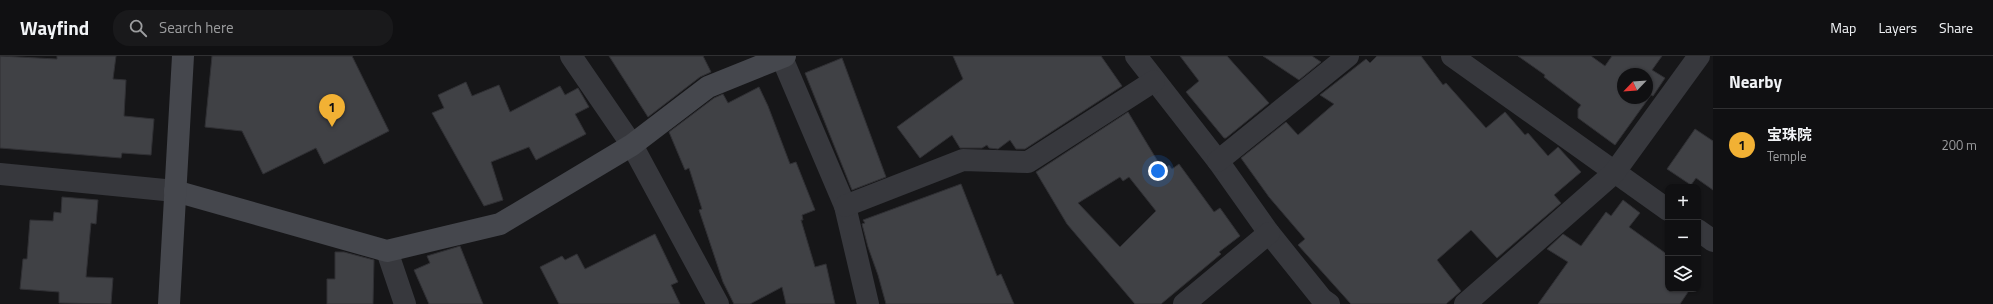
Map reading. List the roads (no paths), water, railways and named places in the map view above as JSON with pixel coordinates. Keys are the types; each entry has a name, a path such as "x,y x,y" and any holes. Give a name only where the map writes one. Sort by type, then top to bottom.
{"street":[{"path":"169,304 183,56"},
{"path":"571,56 632,145 718,304"},
{"path":"1136,56 1154,81 1218,161 1269,233 1322,299 1329,304"},
{"path":"1218,161 1348,56"},
{"path":"1452,56 1665,208"},
{"path":"1465,304 1614,172 1699,56"},
{"path":"0,174 175,191 387,251 500,224 632,145 708,87 784,57 845,206 868,304"},
{"path":"845,206 963,160 1028,162 1154,81"},
{"path":"1701,232 1713,241"},
{"path":"1184,304 1269,233"},
{"path":"387,251 405,304"}],"place":[{"name":"宝珠院","path":"332,127"}]}
